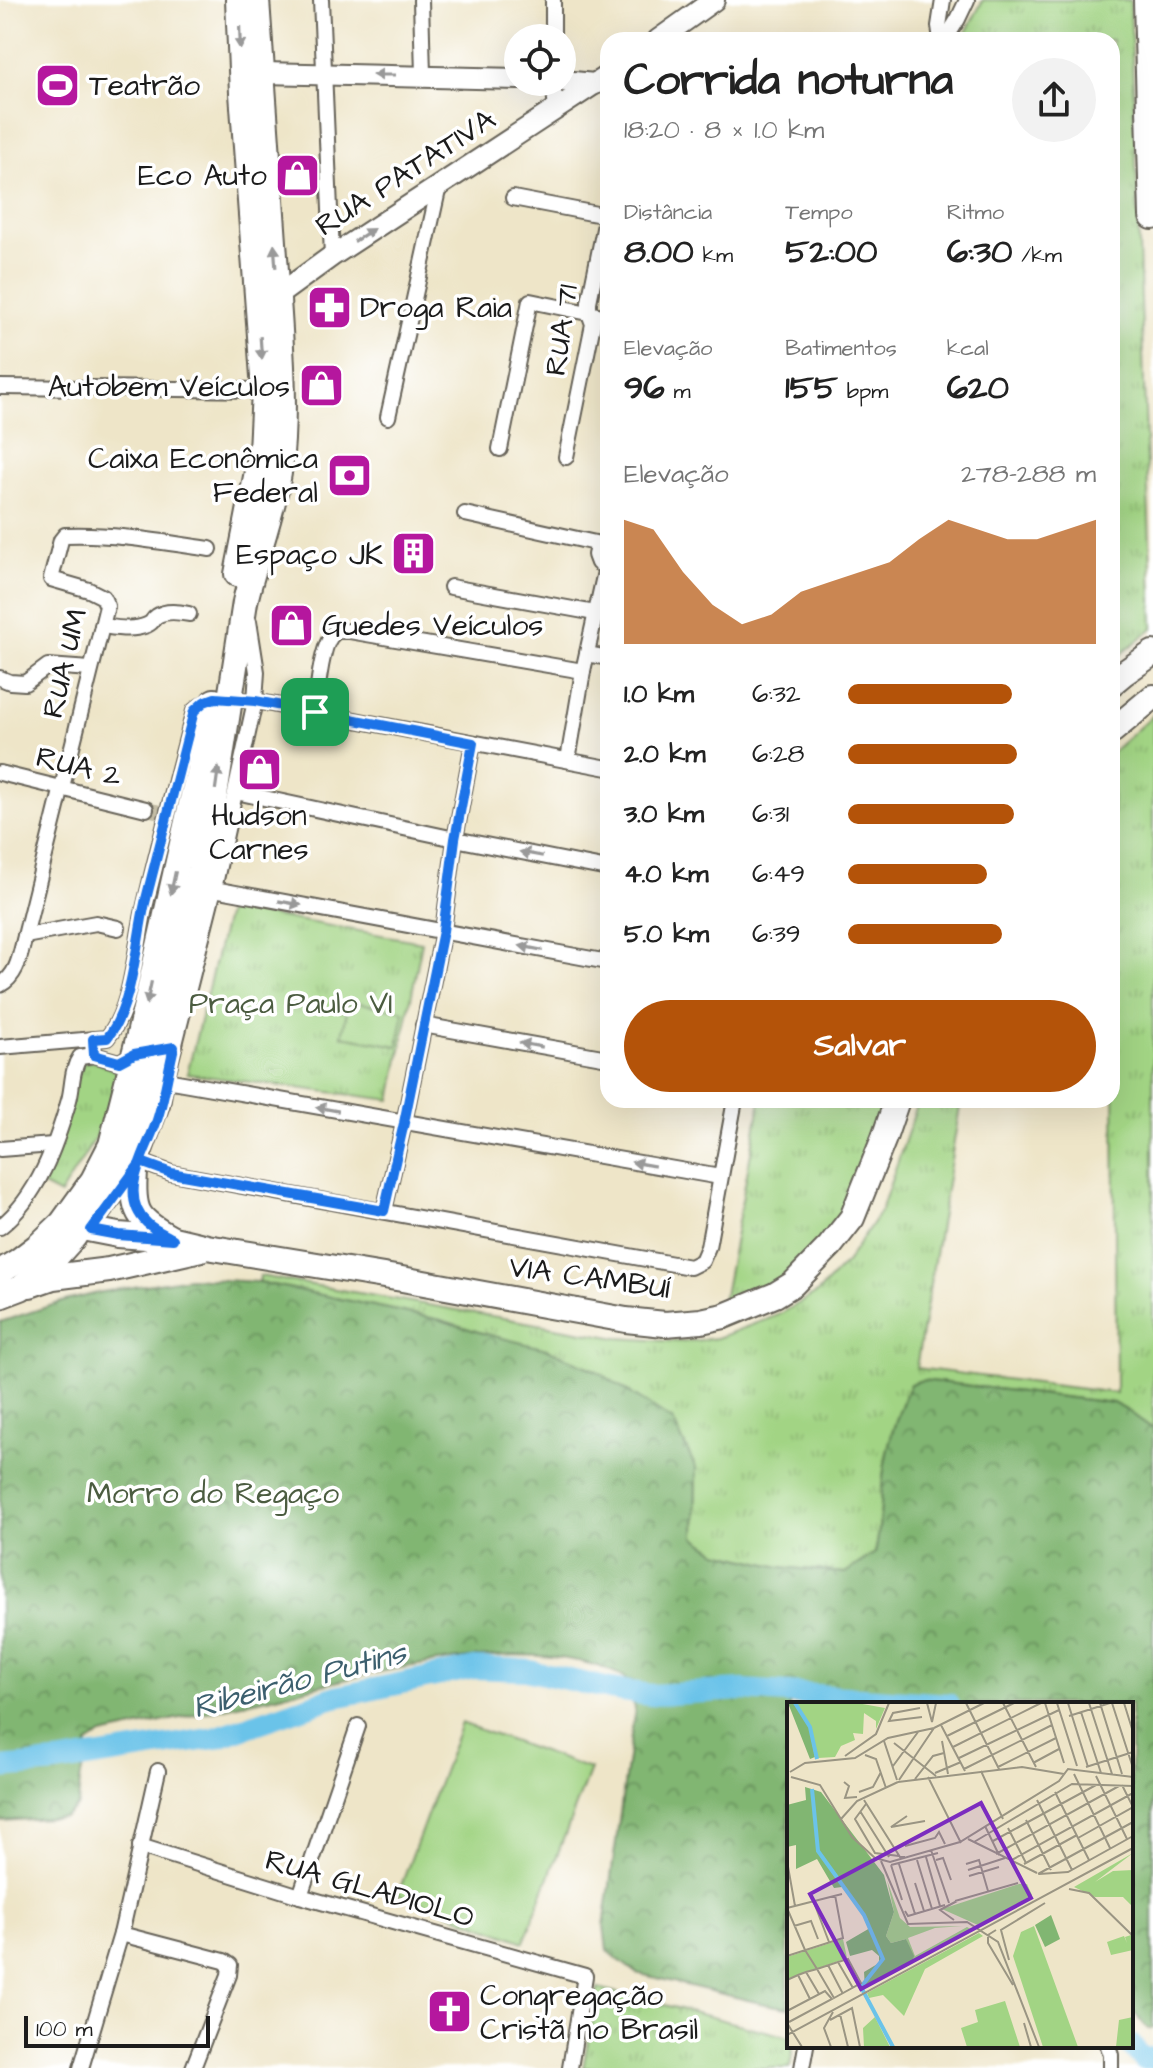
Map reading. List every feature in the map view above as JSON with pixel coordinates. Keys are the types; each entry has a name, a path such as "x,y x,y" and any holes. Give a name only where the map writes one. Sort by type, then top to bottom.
{"highway":[{"path":"1147,0 1153,216"}],"main road":[{"path":"11,1292 72,1233 115,1175 146,1096 183,936 222,699 233,592 273,390 277,296 252,74 238,0"},
{"path":"222,699 251,574 269,516 278,473 284,412 273,390 252,74 257,0"},
{"path":"667,32 694,7 714,0"},
{"path":"252,74 504,78"},
{"path":"576,80 600,79"},
{"name":"RUA PATATIVA","path":"277,296 332,256 600,80"},
{"path":"1120,676 1153,653"},
{"path":"1120,724 1153,697"},
{"name":"VIA CAMBUÍ","path":"72,1233 173,1239 626,1320 665,1324 701,1321 724,1316 775,1295 793,1284 830,1246 852,1218 894,1108"},
{"path":"138,1167 134,1201 138,1213 149,1226 173,1239"},
{"path":"72,1233 100,1258 128,1266"},
{"path":"0,1272 72,1233"},
{"name":"VIA CAMBUÍ","path":"11,1292 53,1277 109,1270 207,1247"}],"street":[{"path":"321,0 332,256"},
{"path":"421,0 423,75"},
{"path":"553,0 553,24"},
{"path":"941,32 943,0"},
{"path":"948,32 967,0"},
{"path":"555,96 556,109"},
{"path":"388,417 439,186"},
{"path":"513,198 600,211"},
{"name":"RUA 71","path":"566,457 593,324 589,302 600,247"},
{"path":"500,449 530,301 600,315"},
{"path":"0,387 273,390"},
{"path":"465,514 600,542"},
{"name":"RUA UM","path":"0,985 14,973 25,936 107,606 103,597 89,590 51,579 61,540 65,535 149,540 210,549"},
{"path":"600,547 595,551 600,564"},
{"path":"451,587 595,613"},
{"path":"568,760 600,594"},
{"path":"72,1233 138,1167 162,1105 166,1080 155,1051 183,936 214,889 255,701 257,672 245,602"},
{"path":"102,626 130,629 151,623 164,613 189,614"},
{"path":"315,712 329,641 337,631 583,671"},
{"path":"587,654 600,656"},
{"path":"0,678 25,683 48,666 90,669"},
{"path":"0,1047 107,1038 117,1027 128,992 146,900 158,812 194,711 204,702 222,699 255,701 600,766"},
{"path":"384,1211 443,931 455,839 473,743"},
{"name":"RUA 2","path":"0,773 158,812"},
{"path":"236,792 600,867"},
{"path":"214,889 600,960"},
{"path":"146,900 153,920 183,936"},
{"path":"25,936 96,923 118,928"},
{"path":"423,1025 600,1057"},
{"path":"93,1039 94,1055"},
{"path":"0,1227 29,1196 46,1164 80,1057 94,1055 119,1062 155,1051"},
{"path":"166,1080 720,1177"},
{"path":"138,1167 690,1267 697,1265 706,1255 733,1108"},
{"path":"0,1149 53,1145"},
{"path":"300,1896 358,1726"},
{"path":"81,2068 121,1934 158,1771"},
{"name":"RUA GLADIOLO","path":"140,1846 300,1896 585,1976 570,2068"},
{"path":"121,1934 230,1965 229,1975 193,2068"},
{"path":"802,2068 806,2048"},
{"path":"1109,2048 1111,2068"}],"green space":[{"path":"983,0 1130,0 1153,628 1120,655 1120,32 966,32"},
{"path":"1153,715 1153,1429 1113,1403 922,1380 910,1384 894,1426 886,1459 875,1553 845,1573 780,1567 718,1552 695,1537 696,1468 482,1333 441,1320 259,1282 260,1276 618,1338 684,1342 717,1338 778,1315 817,1293 846,1263 881,1210 916,1108 960,1108 916,1368 1116,1393 1114,1108 1120,1108 1120,745"},
{"name":"Praça Paulo VI","path":"228,908 422,942 391,1100 187,1074"},
{"path":"349,1001 404,1011 398,1046 342,1036"},
{"path":"95,1061 120,1073 97,1135 60,1195 37,1183 76,1063"},
{"path":"759,1108 890,1108 848,1214 790,1278 722,1306"},
{"name":"Morro do Regaço","path":"189,1278 259,1282 441,1320 547,1349 597,1371 673,1421 696,1468 695,1537 718,1552 780,1567 845,1573 875,1553 886,1459 894,1426 910,1384 922,1380 1113,1403 1128,1411 1153,1429 1153,2028 1148,2029 1133,2011 1133,1702 787,1702 787,2008 636,1973 607,1951 604,1926 635,1708 624,1677 585,1663 541,1656 494,1656 445,1661 348,1679 102,1735 88,1744 78,1805 65,1817 0,1821 0,1322 102,1292"},
{"path":"461,1723 590,1769 524,1942 398,1894"},
{"path":"598,1988 787,2036 787,2048 793,2048 790,2068 583,2068"}],"waterway":[{"name":"Ribeirão Putins","path":"0,1768 56,1763 215,1738 331,1698 474,1668 526,1670 651,1695 743,1690 919,1702"},
{"name":"Ribeirão Putins","path":"1133,2047 1143,2059 1153,2058"}],"tunnel":[{"path":"146,809 160,812"}],"place":[{"name":"Teatrão","path":"58,85"},
{"name":"Eco Auto","path":"298,175"},
{"name":"Droga Raia","path":"329,307"},
{"name":"Autobem Veículos","path":"321,386"},
{"name":"Caixa Econômica Federal","path":"349,475"},
{"name":"Espaço JK","path":"414,554"},
{"name":"Guedes Veículos","path":"291,625"},
{"name":"Hudson Carnes","path":"259,769"},
{"name":"Congregação Cristã no Brasil","path":"449,2012"}],"route":[{"path":"315,712 255,701 215,698 194,711 146,900 128,992 117,1027 107,1038 93,1039 94,1055 119,1062 134,1054 174,1047 162,1105 135,1172 134,1188 138,1213 149,1226 173,1239 91,1230 135,1172 141,1162 171,1173 384,1211 443,931 455,839 473,743 315,712"}]}
